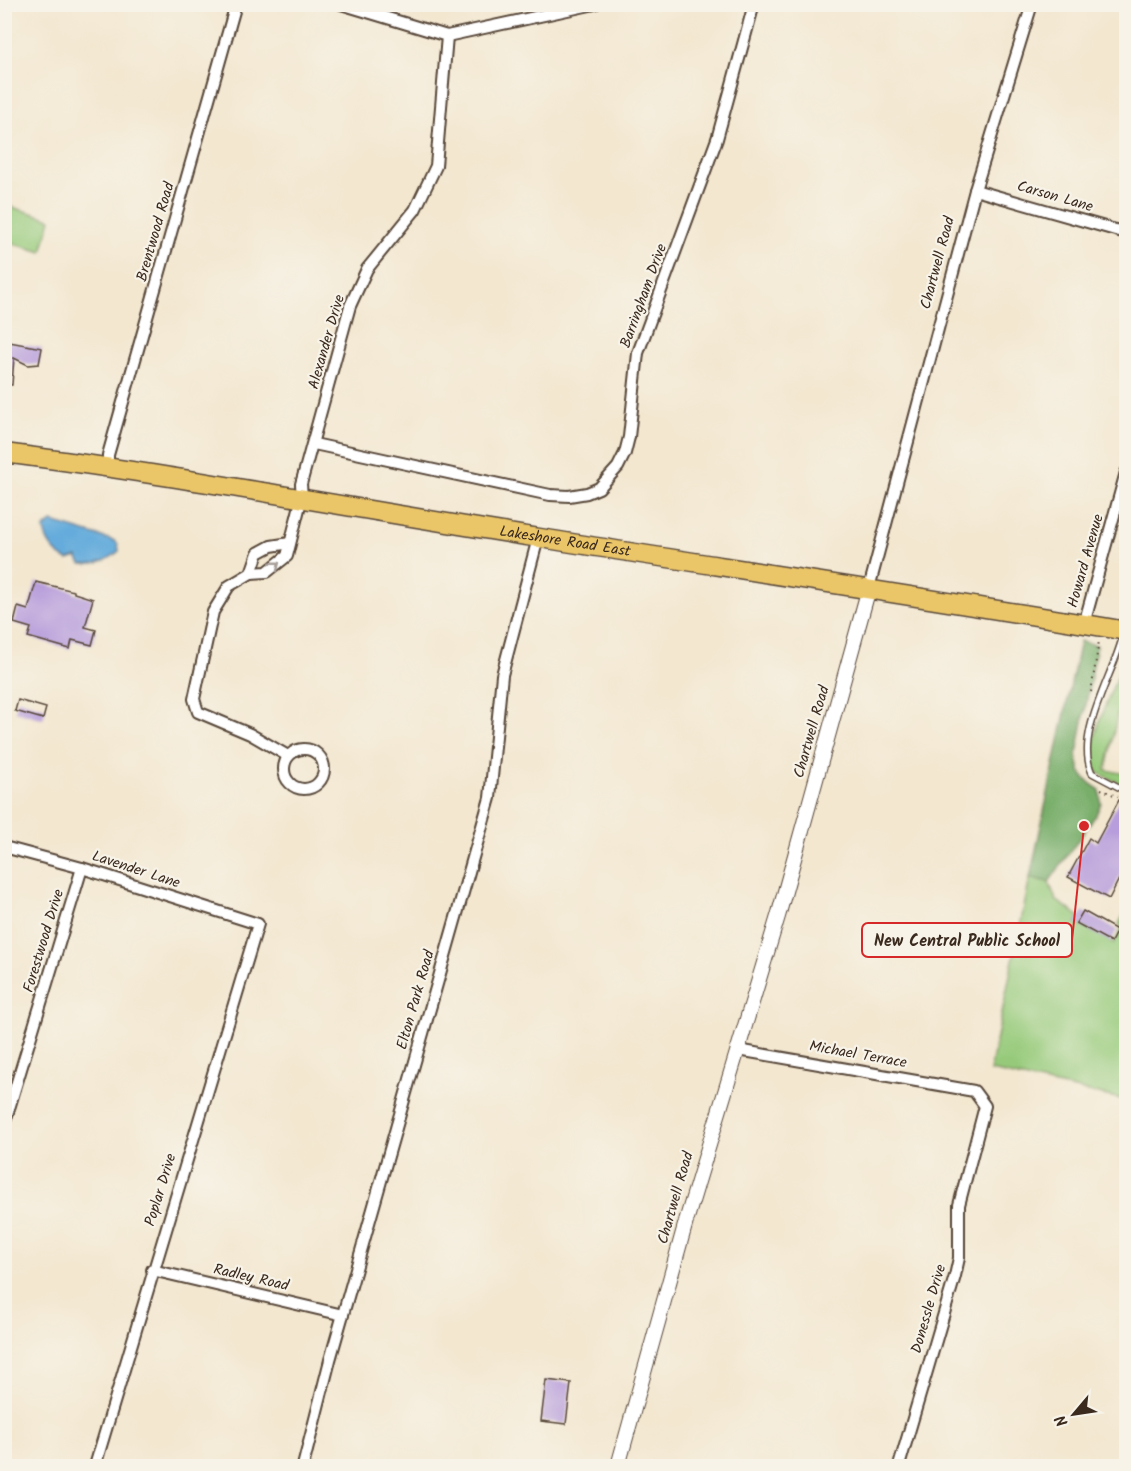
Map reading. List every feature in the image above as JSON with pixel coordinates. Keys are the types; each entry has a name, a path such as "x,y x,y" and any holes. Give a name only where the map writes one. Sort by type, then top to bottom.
{"main road":[{"name":"Lakeshore Road East","path":"4,453 302,497 538,538 869,588 1125,631"}],"street":[{"name":"Brentwood Road","path":"108,467 108,455 236,4"},
{"path":"341,4 447,36 595,4"},
{"name":"Barringham Drive","path":"314,444 549,495 587,493 607,480 625,453 630,437 638,353 717,139 754,4"},
{"name":"Chartwell Road","path":"618,1467 687,1218 738,1050 869,588 871,571 975,190 1032,4"},
{"name":"Alexander Drive","path":"251,573 267,572 287,556 302,497 301,484 314,444 350,306 367,269 415,210 436,166 447,36"},
{"name":"Carson Lane","path":"975,190 1126,232"},
{"name":"Howard Avenue","path":"1084,624 1126,472"},
{"name":"Elton Park Road","path":"303,1467 343,1315 490,798 502,675 538,538"},
{"path":"288,756 250,734 198,712 194,699 213,612 229,586 251,573 258,553 271,546 290,543"},
{"name":"Lavender Lane","path":"4,847 82,868 258,924"},
{"name":"Forestwood Drive","path":"4,1125 82,868"},
{"name":"Poplar Drive","path":"94,1467 258,924"},
{"name":"Michael Terrace","path":"738,1050 974,1091"},
{"name":"Donessle Drive","path":"899,1467 959,1258 959,1205 985,1106 974,1091"},
{"name":"Radley Road","path":"152,1270 343,1315"}],"lane":[{"path":"1125,631 1118,657 1095,714 1087,757 1092,773 1126,791"}],"green space":[{"path":"5,205 51,219 42,252 5,241"},
{"path":"1080,641 1097,645 1077,754 1083,776 1100,790 1101,803 1096,815 1049,882 1030,878"},
{"path":"1126,657 1126,672 1106,770 1126,774 1126,786 1098,773 1093,748 1108,698"},
{"path":"1030,878 1049,882 1056,900 1080,917 1076,923 1114,943 1122,928 1119,924 1126,911 1126,1079 1122,1099 990,1071"}],"water":[{"path":"52,522 115,541 119,551 110,558 96,563 81,564 77,557 68,560 55,551 46,538 44,528"}],"building":[{"path":"4,341 42,348 39,364 28,365 14,358 12,385 4,385"},
{"path":"36,582 74,591 74,593 93,599 85,627 96,630 92,645 72,640 70,649 28,637 31,628 14,623 18,607 28,610"},
{"path":"18,700 46,708 43,719 15,711"},
{"path":"1119,800 1126,804 1126,865 1109,899 1068,877 1089,838 1096,843"},
{"path":"1083,911 1117,930 1111,942 1076,923"},
{"path":"546,1380 571,1383 566,1424 541,1421"}],"place":[{"name":"New Central Public School","path":"1084,826"}]}
